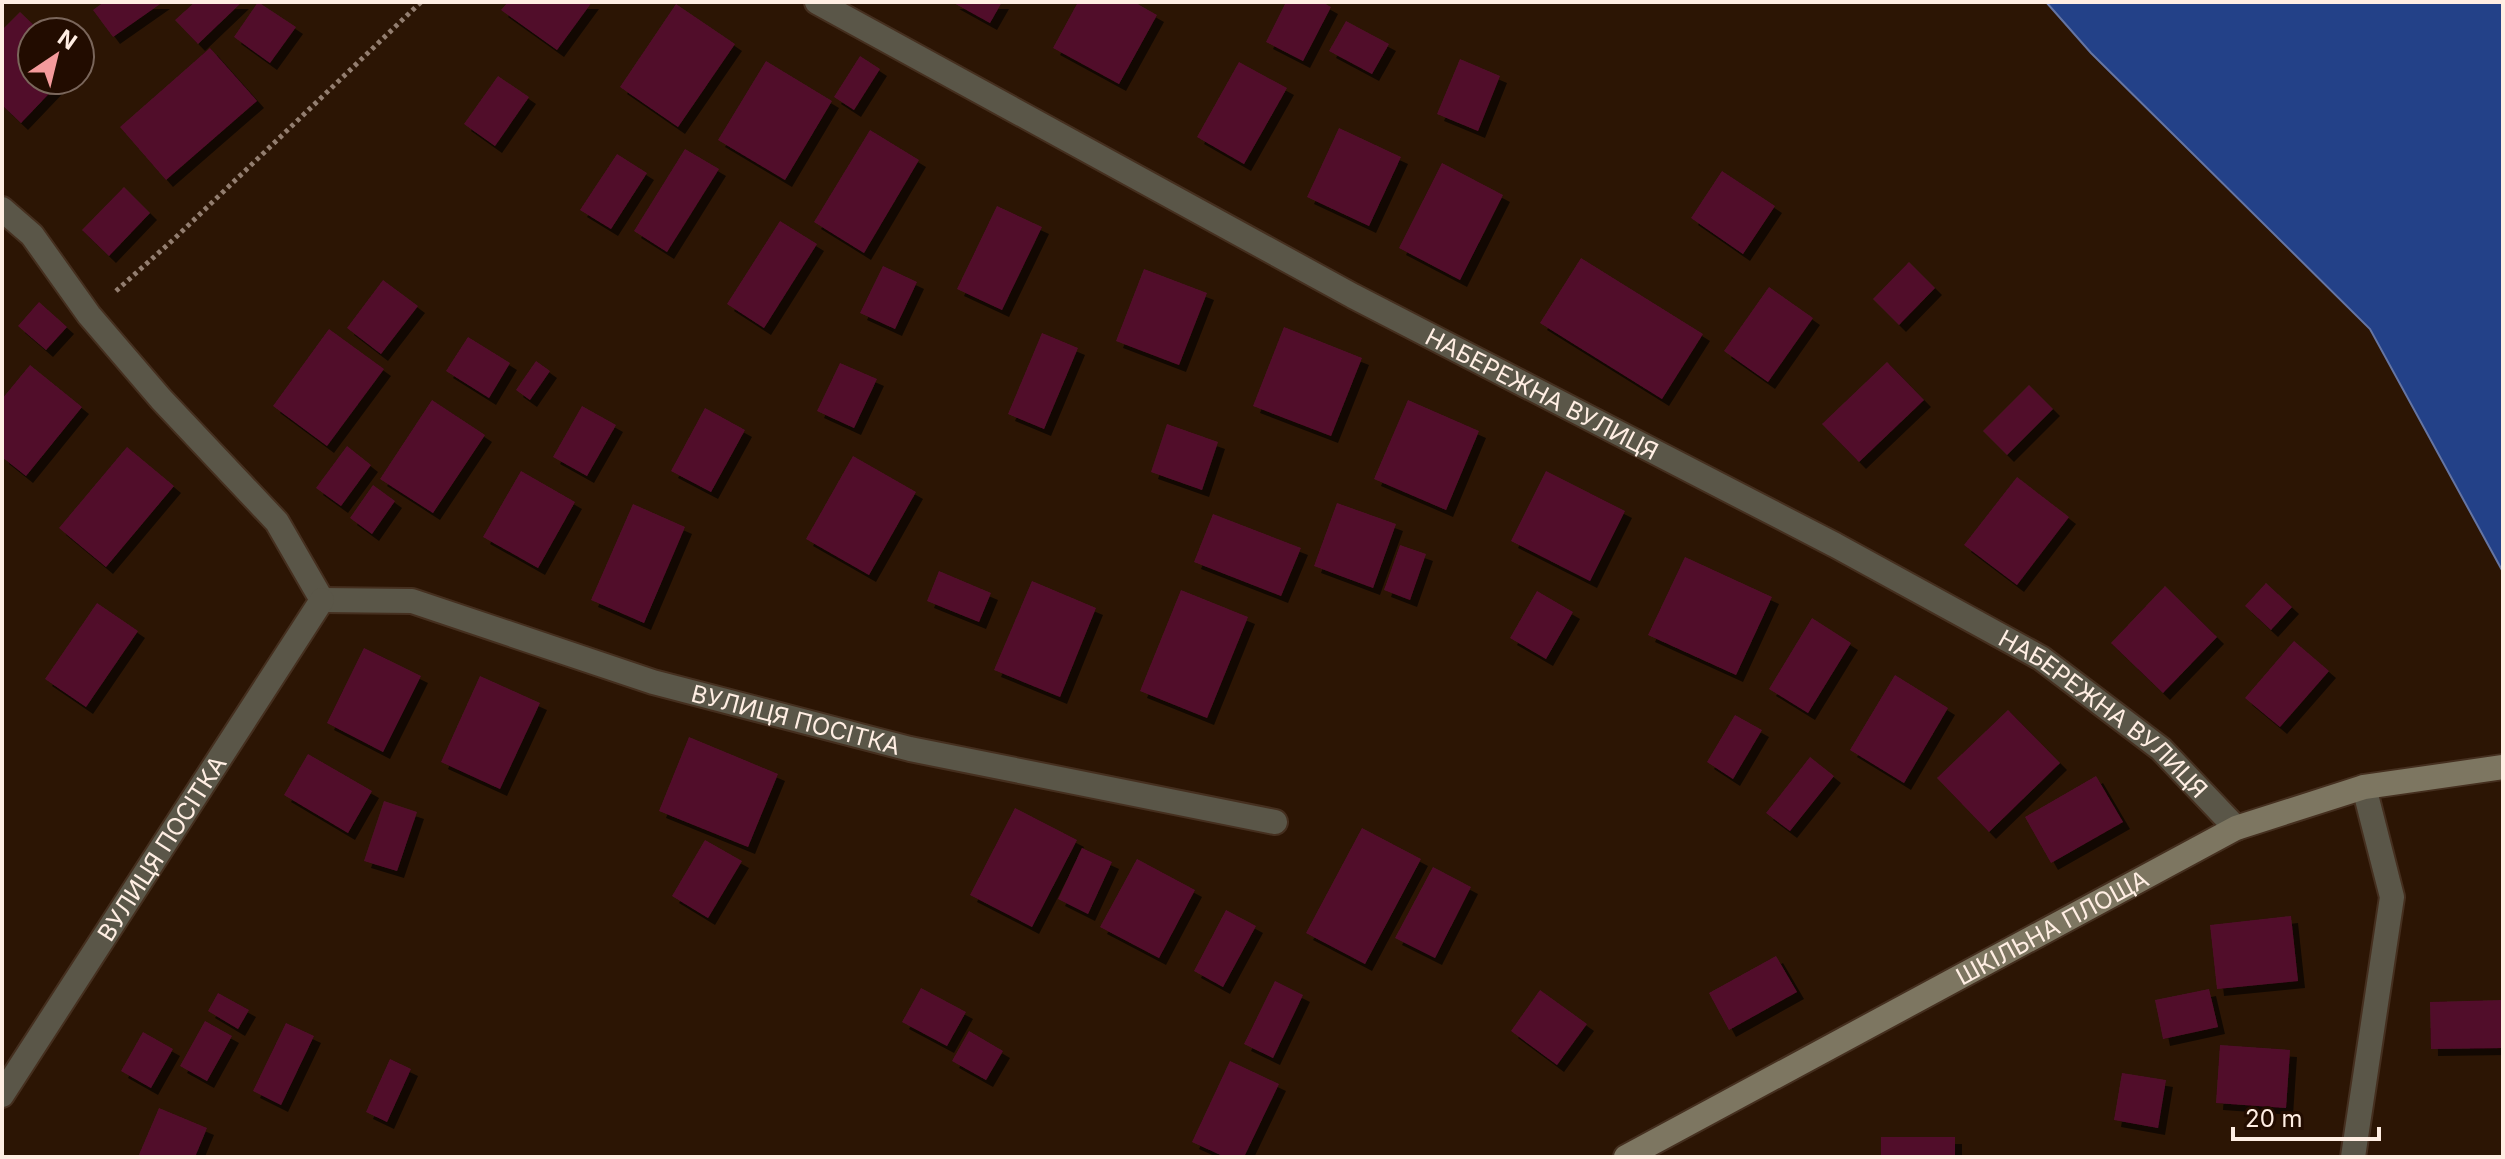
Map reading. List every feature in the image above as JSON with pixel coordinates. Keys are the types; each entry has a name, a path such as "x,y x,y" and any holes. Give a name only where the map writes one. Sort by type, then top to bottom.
{"street":[{"name":"НАБЕРЕЖНА ВУЛИЦЯ","path":"817,2 1340,289 1835,545 2041,658 2161,749 2236,828"},
{"path":"2,209 32,235 89,315 161,399 277,522 322,600"},
{"name":"ВУЛИЦЯ ПОСІТКА","path":"2,1095 322,600 412,601 653,682 895,745 1275,822"},
{"name":"ШКІЛЬНА ПЛОЩА","path":"1626,1157 2236,828 2364,787 2503,767"},
{"path":"2353,1157 2392,897 2364,787"}],"path":[{"path":"89,315 174,239 421,2"}],"water":[{"path":"2046,2 2503,2 2503,572 2370,329 2091,53"}],"building":[{"path":"104,2 163,2 113,37 93,10"},
{"path":"195,2 242,2 198,44 175,20"},
{"path":"258,2 296,27 270,63 234,37"},
{"path":"508,2 592,2 557,50 501,10"},
{"path":"952,2 1002,2 990,23"},
{"path":"1078,2 1134,2 1157,15 1119,84 1053,48"},
{"path":"1286,2 1322,2 1331,7 1303,61 1266,42"},
{"path":"676,4 735,44 678,127 620,87"},
{"path":"16,16 16,96 47,96 21,123 2,105 2,30"},
{"path":"1346,21 1389,44 1372,74 1329,51"},
{"path":"210,48 257,101 166,180 120,127"},
{"path":"860,56 880,69 854,110 834,97"},
{"path":"1460,59 1500,76 1478,131 1437,114"},
{"path":"766,61 832,101 785,180 718,140"},
{"path":"1239,62 1287,88 1244,164 1197,137"},
{"path":"498,76 529,97 495,146 464,124"},
{"path":"1339,128 1401,157 1369,226 1307,197"},
{"path":"870,130 919,160 864,253 814,222"},
{"path":"685,149 719,169 667,252 634,231"},
{"path":"617,154 647,173 611,229 580,210"},
{"path":"1442,163 1503,195 1460,280 1399,248"},
{"path":"1722,171 1775,206 1743,254 1691,218"},
{"path":"124,187 150,213 109,256 82,230"},
{"path":"997,206 1042,227 1002,310 957,289"},
{"path":"780,221 817,244 764,328 727,304"},
{"path":"1581,258 1703,334 1662,399 1540,323"},
{"path":"1909,262 1935,288 1899,325 1873,299"},
{"path":"883,266 917,282 895,329 860,313"},
{"path":"1144,269 1207,293 1179,365 1116,341"},
{"path":"383,280 418,306 381,354 347,328"},
{"path":"1769,287 1813,318 1768,382 1724,351"},
{"path":"39,302 67,327 46,350 18,326"},
{"path":"1284,327 1362,358 1331,436 1253,406"},
{"path":"329,329 384,369 327,446 273,406"},
{"path":"1042,333 1078,348 1044,429 1008,414"},
{"path":"468,337 510,363 489,398 446,371"},
{"path":"536,361 550,371 530,400 516,390"},
{"path":"1887,362 1924,400 1859,462 1822,424"},
{"path":"840,363 877,379 854,428 817,411"},
{"path":"30,365 82,407 26,476 2,457 2,399"},
{"path":"2029,385 2053,409 2007,455 1983,431"},
{"path":"432,400 485,435 433,513 380,479"},
{"path":"1408,400 1479,431 1446,510 1374,479"},
{"path":"582,406 616,425 587,476 553,457"},
{"path":"705,408 745,430 711,492 671,471"},
{"path":"1167,424 1218,442 1202,490 1151,472"},
{"path":"347,446 371,465 341,506 316,488"},
{"path":"127,447 174,486 106,567 59,528"},
{"path":"853,456 916,492 869,575 806,539"},
{"path":"521,471 575,502 538,568 483,537"},
{"path":"1546,471 1625,511 1590,581 1511,541"},
{"path":"2017,477 2069,517 2017,585 1964,545"},
{"path":"373,485 395,501 372,534 350,518"},
{"path":"1337,503 1396,524 1373,588 1314,566"},
{"path":"633,504 685,527 644,623 591,600"},
{"path":"1213,514 1301,548 1281,596 1194,562"},
{"path":"1400,545 1426,554 1410,600 1384,590"},
{"path":"1685,557 1772,597 1736,675 1648,635"},
{"path":"939,571 991,593 979,622 927,601"},
{"path":"1032,581 1096,608 1060,697 994,670"},
{"path":"2266,583 2292,607 2271,630 2245,606"},
{"path":"2165,586 2217,637 2163,693 2111,643"},
{"path":"1181,590 1248,617 1207,718 1140,691"},
{"path":"1537,591 1573,612 1546,659 1510,638"},
{"path":"97,603 138,631 86,707 45,679"},
{"path":"1812,618 1851,643 1808,713 1769,689"},
{"path":"2294,641 2329,671 2280,727 2245,698"},
{"path":"364,648 421,676 383,752 327,723"},
{"path":"1895,675 1948,708 1904,783 1850,750"},
{"path":"480,676 540,703 500,789 441,762"},
{"path":"2008,710 2060,763 1989,832 1937,778"},
{"path":"1735,715 1762,730 1733,779 1707,762"},
{"path":"689,737 778,774 748,847 659,811"},
{"path":"308,754 372,791 348,833 284,795"},
{"path":"1810,757 1834,776 1790,831 1766,813"},
{"path":"2096,776 2123,822 2051,863 2025,817"},
{"path":"384,801 417,812 397,871 364,861"},
{"path":"1015,808 1077,840 1032,927 970,895"},
{"path":"1362,828 1421,859 1365,964 1306,933"},
{"path":"705,840 742,861 708,918 672,896"},
{"path":"1082,848 1112,862 1088,914 1058,899"},
{"path":"1137,859 1195,890 1159,958 1100,927"},
{"path":"1433,867 1471,887 1435,958 1395,938"},
{"path":"1226,910 1256,926 1223,987 1194,971"},
{"path":"2291,916 2298,981 2217,989 2210,925"},
{"path":"1776,956 1797,992 1729,1030 1709,993"},
{"path":"1275,981 1303,995 1273,1058 1244,1044"},
{"path":"921,988 966,1012 947,1046 902,1022"},
{"path":"2209,989 2218,1027 2163,1039 2155,1000"},
{"path":"1540,990 1587,1024 1557,1065 1511,1031"},
{"path":"218,993 249,1010 238,1029 208,1011"},
{"path":"2503,1000 2503,1048 2431,1049 2430,1002"},
{"path":"205,1021 232,1036 207,1081 180,1066"},
{"path":"286,1023 314,1036 281,1105 253,1091"},
{"path":"969,1031 1003,1051 986,1080 952,1061"},
{"path":"143,1032 173,1049 151,1088 121,1071"},
{"path":"2220,1045 2290,1050 2286,1108 2216,1103"},
{"path":"390,1059 411,1069 387,1122 366,1112"},
{"path":"1230,1061 1279,1084 1244,1157 1225,1157 1192,1142"},
{"path":"2122,1073 2166,1080 2158,1128 2114,1120"},
{"path":"159,1108 207,1128 195,1157 138,1157"},
{"path":"1881,1137 1955,1137 1955,1157 1881,1157"}]}
